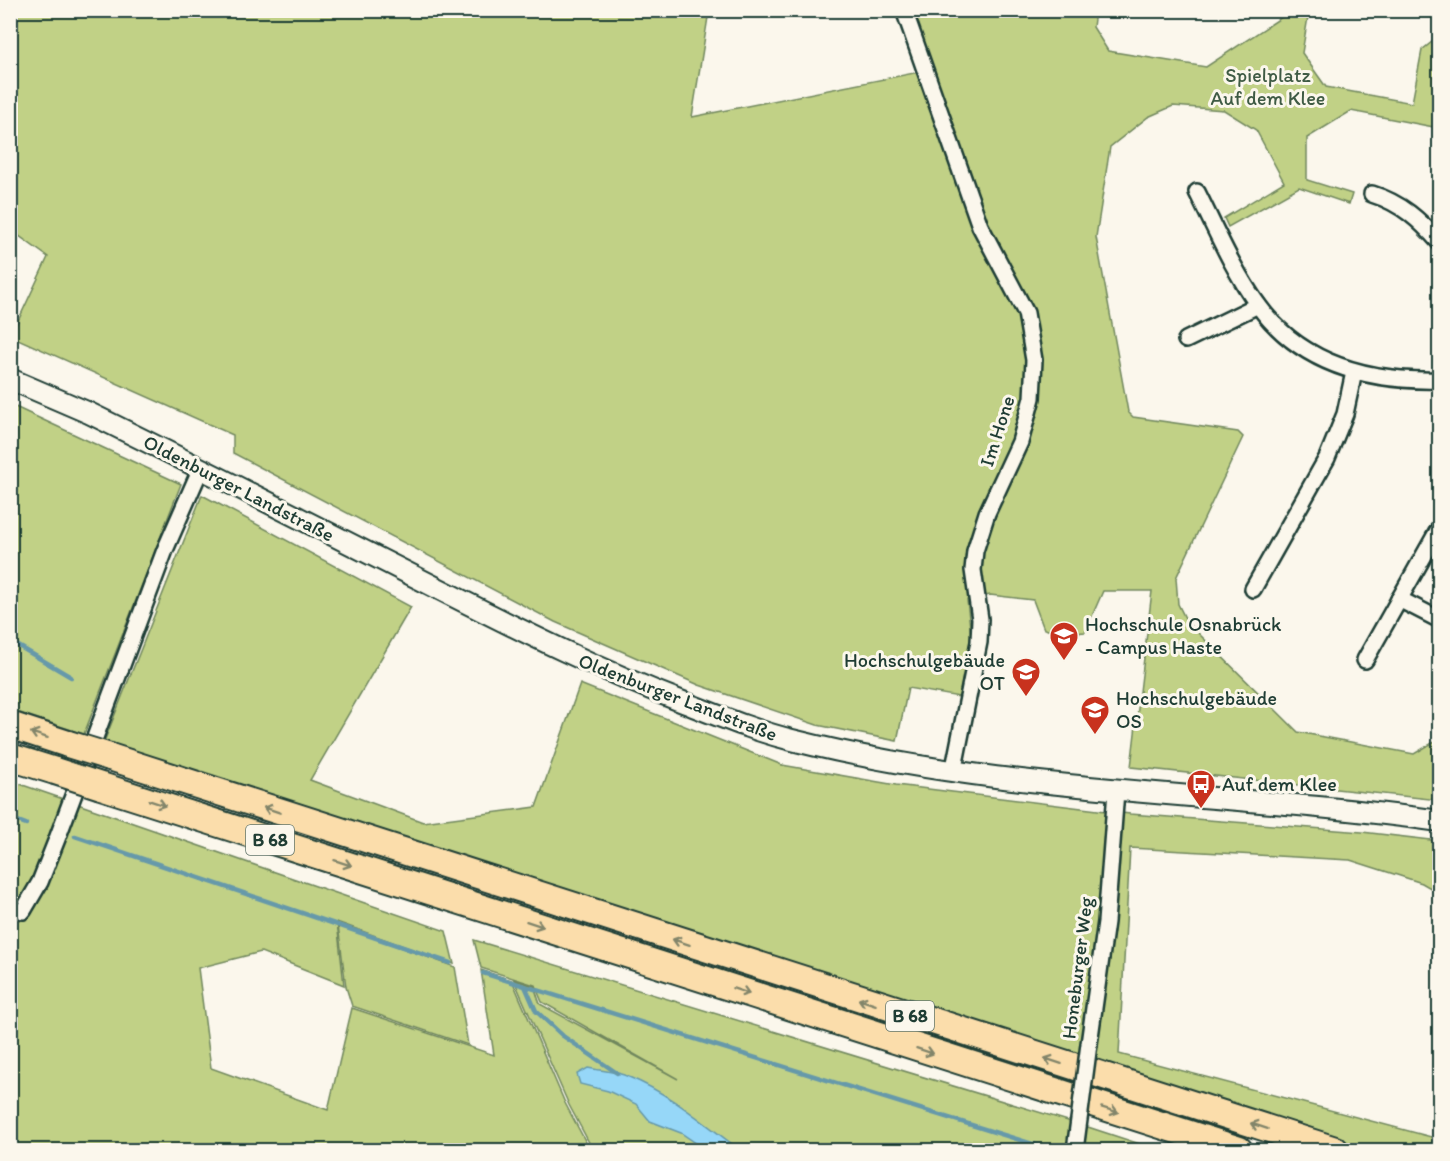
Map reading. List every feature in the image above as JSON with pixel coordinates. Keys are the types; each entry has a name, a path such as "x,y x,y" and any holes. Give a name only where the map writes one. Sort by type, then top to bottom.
{"highway":[{"name":"B 68","path":"10,725 1335,1150"},
{"name":"B 68","path":"10,757 1239,1150"}],"street":[{"name":"Im Hone","path":"903,10 980,225 1026,313 1034,360 1032,398 1020,442 987,513 975,551 973,570 980,619 979,642 953,772"},
{"path":"1197,192 1258,305 1293,340 1324,360 1354,372 1400,381 1440,380"},
{"path":"1372,194 1402,206 1419,220 1439,242"},
{"path":"1186,340 1258,305"},
{"path":"1253,589 1327,458 1346,414 1354,372"},
{"name":"Oldenburger Landstraße","path":"10,379 89,413 540,640 623,679 787,739 869,758 953,772 1116,791 1380,813 1440,821"},
{"path":"23,911 40,882 161,561 201,468"},
{"path":"1365,660 1440,527"},
{"path":"1399,599 1440,620"},
{"name":"Honeburger Weg","path":"1075,1150 1106,922 1116,791"}],"green space":[{"name":"Spielplatz Auf dem Klee","path":"11,11 709,11 692,117 919,72 939,132 952,131 911,11 1095,11 1093,27 1108,51 1206,67 1285,15 1286,11 1309,11 1302,53 1326,87 1412,103 1422,50 1432,42 1439,46 1439,128 1351,111 1307,138 1307,180 1352,194 1349,204 1299,187 1228,227 1224,218 1284,182 1256,130 1224,110 1173,106 1148,117 1110,147 1096,237 1128,412 1133,417 1238,432 1243,437 1176,578 1178,604 1187,622 1298,732 1414,754 1439,739 1439,800 1131,767 1152,591 1103,591 1085,632 1062,634 1044,629 1033,600 990,595 967,600 971,637 959,697 908,688 897,741 817,725 699,685 555,622 233,453 233,435 11,336 48,257 11,230"},
{"path":"11,405 181,484 84,734 11,710"},
{"path":"202,495 411,607 310,780 423,822 536,807 580,684 782,765 896,785 1130,814 1362,832 1439,841 1439,893 1422,883 1350,860 1130,848 1119,1054 1439,1139 1439,1150 1365,1150 1071,1060 1072,1052 104,742"},
{"path":"11,781 446,931 454,964 337,922 344,985 261,952 198,968 211,1068 328,1110 352,1008 494,1055 481,970 512,980 565,1103 590,1150 11,1150"},
{"path":"338,925 455,967 468,1045 352,1006 346,987"},
{"path":"474,940 1158,1150 593,1150 569,1105 514,980 534,986 540,1004 678,1079 542,1002 535,985 481,968"}],"water":[{"path":"588,1068 619,1073 644,1084 687,1110 740,1150 701,1150 700,1146 681,1133 650,1121 636,1104 608,1091 580,1084 577,1074"}],"waterway":[{"path":"10,641 71,677"},
{"path":"10,818 26,824"},
{"path":"75,836 450,963"},
{"path":"483,973 1042,1147"},
{"path":"525,986 536,1011 563,1036 617,1073"}],"place":[{"name":"Hochschule Osnabrück - Campus Haste","path":"1064,662"},
{"name":"Hochschulgebäude OT","path":"1026,698"},
{"name":"Hochschulgebäude OS","path":"1095,736"},
{"name":"Auf dem Klee","path":"1201,810"}]}
